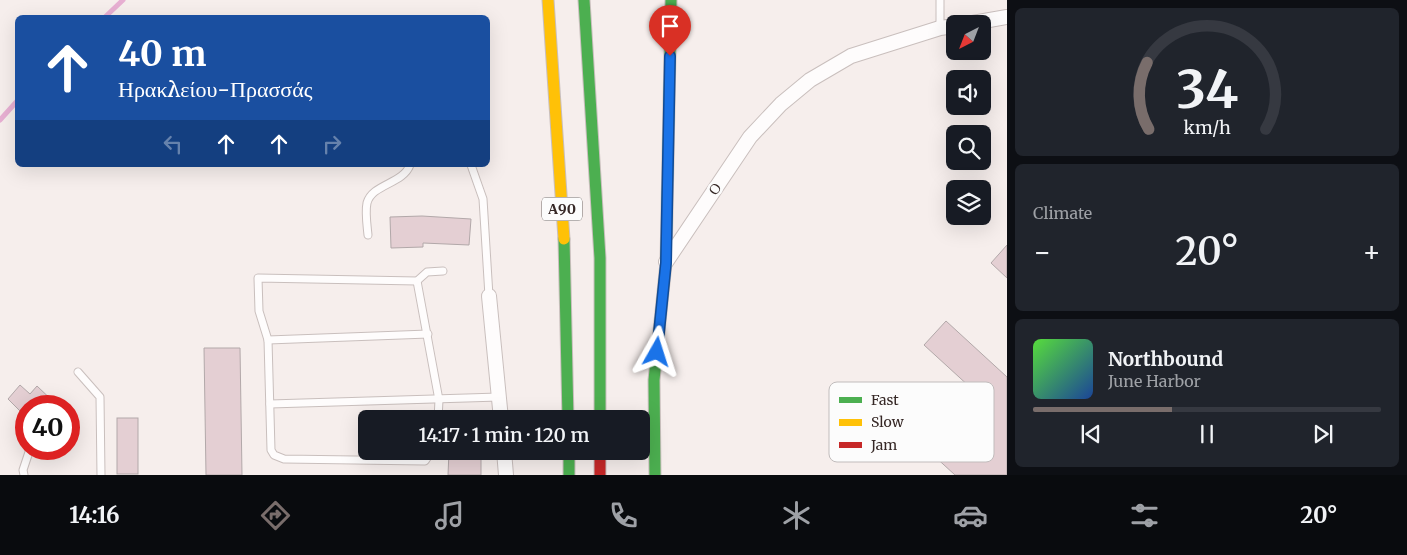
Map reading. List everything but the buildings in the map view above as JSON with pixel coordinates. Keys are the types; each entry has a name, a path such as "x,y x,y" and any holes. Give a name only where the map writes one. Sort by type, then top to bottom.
{"main road":[{"name":"Α90","path":"548,0 565,250 568,410"},
{"name":"Α90","path":"584,0 600,258 600,410"},
{"path":"666,263 672,0"},
{"name":"Ο","path":"655,475 654,380 666,263"},
{"path":"569,460 569,475"},
{"path":"600,460 600,475"}],"street":[{"path":"991,20 1007,18"},
{"name":"Ο","path":"666,263 750,137 781,104 810,80 851,56 946,27"},
{"path":"489,296 500,410"},
{"path":"505,460 506,475"}],"lane":[{"path":"940,0 940,28"},
{"path":"368,235 366,206 369,198 405,174 409,167"},
{"path":"472,167 483,200 489,296"},
{"path":"426,460 284,460 274,455 271,450 268,340 259,311 258,278 417,281 427,272 443,271"},
{"path":"417,281 439,400 438,410"},
{"path":"268,340 428,334"},
{"path":"78,372 100,397 101,475"},
{"path":"270,404 499,397"},
{"path":"24,475 23,470 26,460"}],"waterway":[{"path":"107,15 123,0"},
{"path":"0,120 15,103"}],"traffic: fast":[{"path":"584,0 600,258 600,410"},
{"path":"655,475 654,380 666,263 671,0"},
{"path":"564,239 568,410"},
{"path":"569,460 569,475"}],"traffic: slow":[{"path":"548,0 564,239"}],"traffic: jam":[{"path":"600,460 600,475"}],"route":[{"path":"657,352 666,263 670,56"}]}
